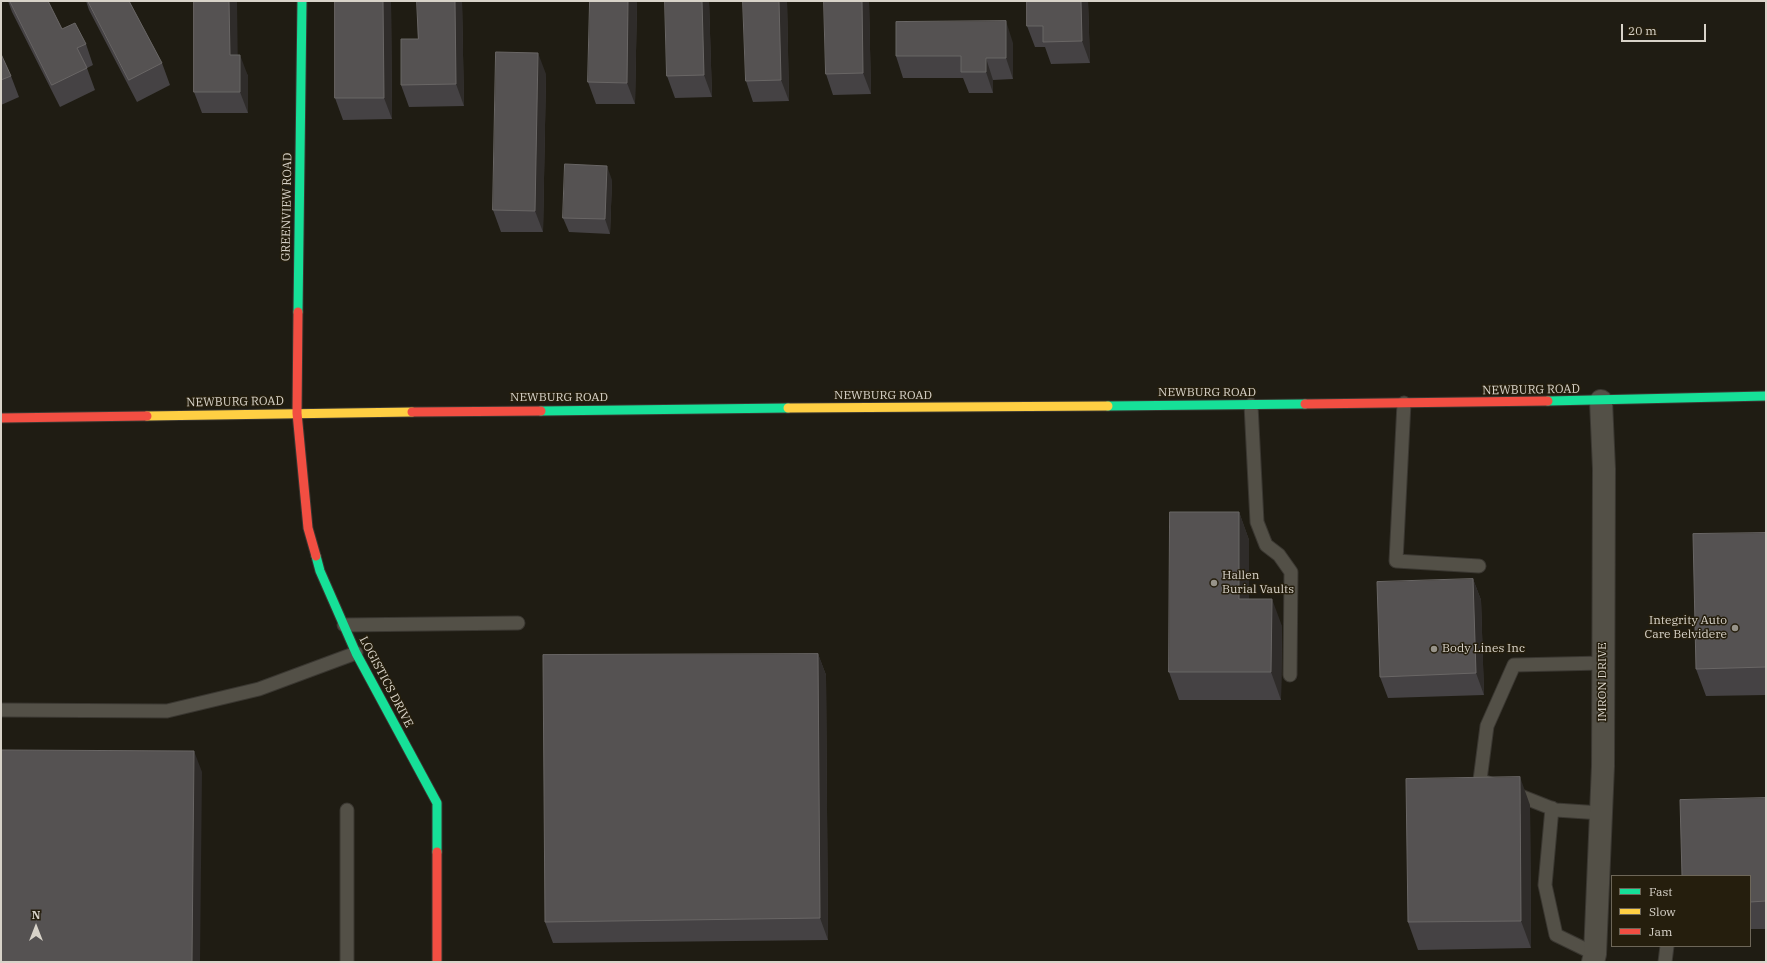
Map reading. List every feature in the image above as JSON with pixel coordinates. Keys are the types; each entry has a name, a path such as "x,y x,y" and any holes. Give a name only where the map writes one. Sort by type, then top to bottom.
{"main road":[{"name":"GREENVIEW ROAD","path":"297,413 302,1"},
{"name":"NEWBURG ROAD","path":"1,418 297,413 1601,401 1766,396"},
{"name":"LOGISTICS DRIVE","path":"297,413 308,528 320,571 356,653 437,803 437,962"}],"street":[{"name":"IMRON DRIVE","path":"1594,958 1605,886 1601,814 1604,469 1601,401"}],"lane":[{"path":"1404,403 1396,561 1479,566"},
{"path":"1251,405 1256,522 1266,546 1279,555 1291,572 1290,675"},
{"path":"344,625 518,623"},
{"path":"1,710 167,711 259,689 356,653"},
{"path":"1601,814 1556,810 1480,780 1487,726 1514,665 1603,663"},
{"path":"1552,808 1545,885 1556,935 1594,958"},
{"path":"347,810 347,962"},
{"path":"1665,962 1667,947"}],"building":[{"path":"10,1 48,1 62,29 75,23 86,44 77,48 87,68 52,85"},
{"path":"88,1 129,1 162,63 129,80"},
{"path":"194,1 229,1 230,55 240,55 240,92 194,92"},
{"path":"335,1 383,1 384,98 335,98"},
{"path":"417,1 455,1 456,84 401,85 401,39 418,39"},
{"path":"590,1 628,1 627,83 588,82"},
{"path":"665,1 702,1 704,75 667,76"},
{"path":"743,1 779,1 781,80 746,81"},
{"path":"824,1 862,1 863,73 826,74"},
{"path":"1027,1 1081,1 1082,41 1043,42 1043,26 1027,26"},
{"path":"1006,21 1006,58 986,58 986,72 961,72 961,56 896,56 896,22"},
{"path":"496,52 538,53 535,211 493,210"},
{"path":"1,54 11,76 1,80"},
{"path":"565,164 607,166 605,219 563,218"},
{"name":"Hallen Burial Vaults","path":"1170,512 1239,512 1239,599 1272,599 1271,672 1169,672"},
{"name":"Integrity Auto Care Belvidere","path":"1766,533 1766,667 1696,669 1693,534"},
{"name":"Body Lines Inc","path":"1473,579 1476,673 1380,677 1377,582"},
{"path":"818,654 820,918 545,922 543,655"},
{"path":"1,750 194,751 192,962 1,962"},
{"path":"1520,777 1521,921 1408,922 1406,779"},
{"path":"1766,798 1766,901 1751,902 1751,875 1682,875 1680,800"}],"traffic: fast":[{"path":"298,312 302,1"},
{"path":"1548,401 1766,396"},
{"path":"1108,406 1305,404"},
{"path":"541,411 788,408"},
{"path":"316,556 320,571 356,653 437,803 437,852"}],"traffic: slow":[{"path":"788,408 1108,406"},
{"path":"147,416 412,412"}],"traffic: jam":[{"path":"298,312 297,413 308,528 316,556"},
{"path":"1305,404 1548,401"},
{"path":"412,412 541,411"},
{"path":"1,418 147,416"},
{"path":"437,852 437,962"}],"place":[{"name":"Hallen Burial Vaults","path":"1214,583"},
{"name":"Integrity Auto Care Belvidere","path":"1735,628"},
{"name":"Body Lines Inc","path":"1434,649"}]}
